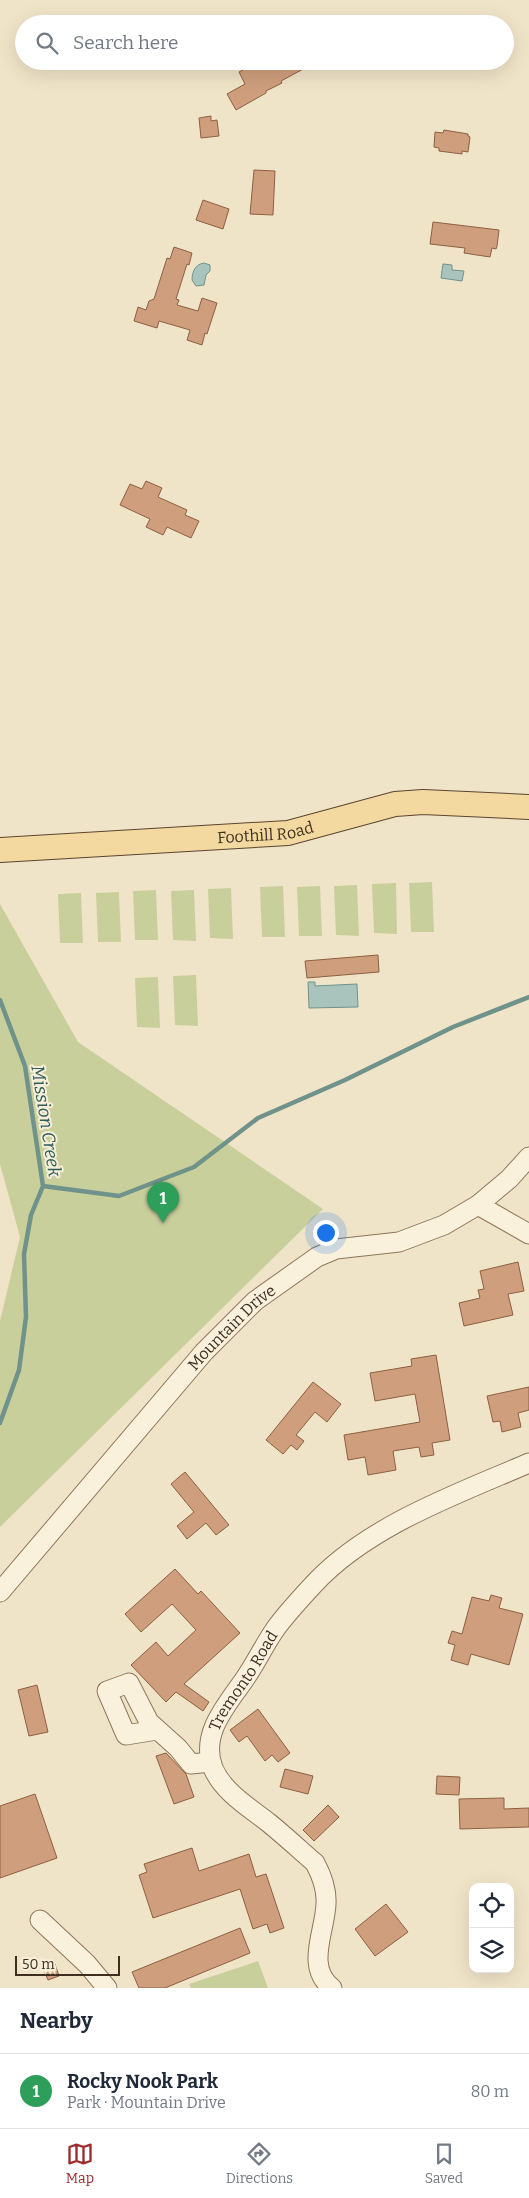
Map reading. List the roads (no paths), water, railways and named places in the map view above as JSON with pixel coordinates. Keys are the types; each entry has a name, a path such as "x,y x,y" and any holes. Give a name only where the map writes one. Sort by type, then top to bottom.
{"main road":[{"name":"Foothill Road","path":"0,850 288,833 395,804 423,802 529,806"}],"street":[{"name":"Mountain Drive","path":"0,1592 204,1352 255,1301 287,1277 323,1254 350,1246 400,1242 444,1226 478,1205 509,1179 529,1157"},
{"path":"478,1205 529,1234"},
{"name":"Tremonto Road","path":"332,1988 324,1979 318,1965 326,1905 322,1876 315,1863 229,1791 218,1778 211,1762 211,1735 217,1719 250,1671 276,1628 321,1577 351,1551 385,1530 529,1463"},
{"path":"157,1730 178,1748 191,1764 211,1762"},
{"path":"40,1920 87,1964 107,1988"}],"water":[{"path":"204,263 210,265 210,271 206,275 204,285 196,286 192,280 194,271 197,266"},
{"path":"443,264 452,265 452,270 464,271 462,281 441,278"},
{"path":"308,982 315,982 315,986 357,984 358,1007 309,1008"}],"waterway":[{"path":"43,1186 119,1196 194,1167 258,1118 345,1080 453,1027 529,997"},
{"name":"Mission Creek","path":"0,1000 25,1066 43,1186 31,1215 24,1254 26,1317 19,1370 0,1423"}],"place":[{"name":"Rocky Nook Park","path":"163,1223"}]}
